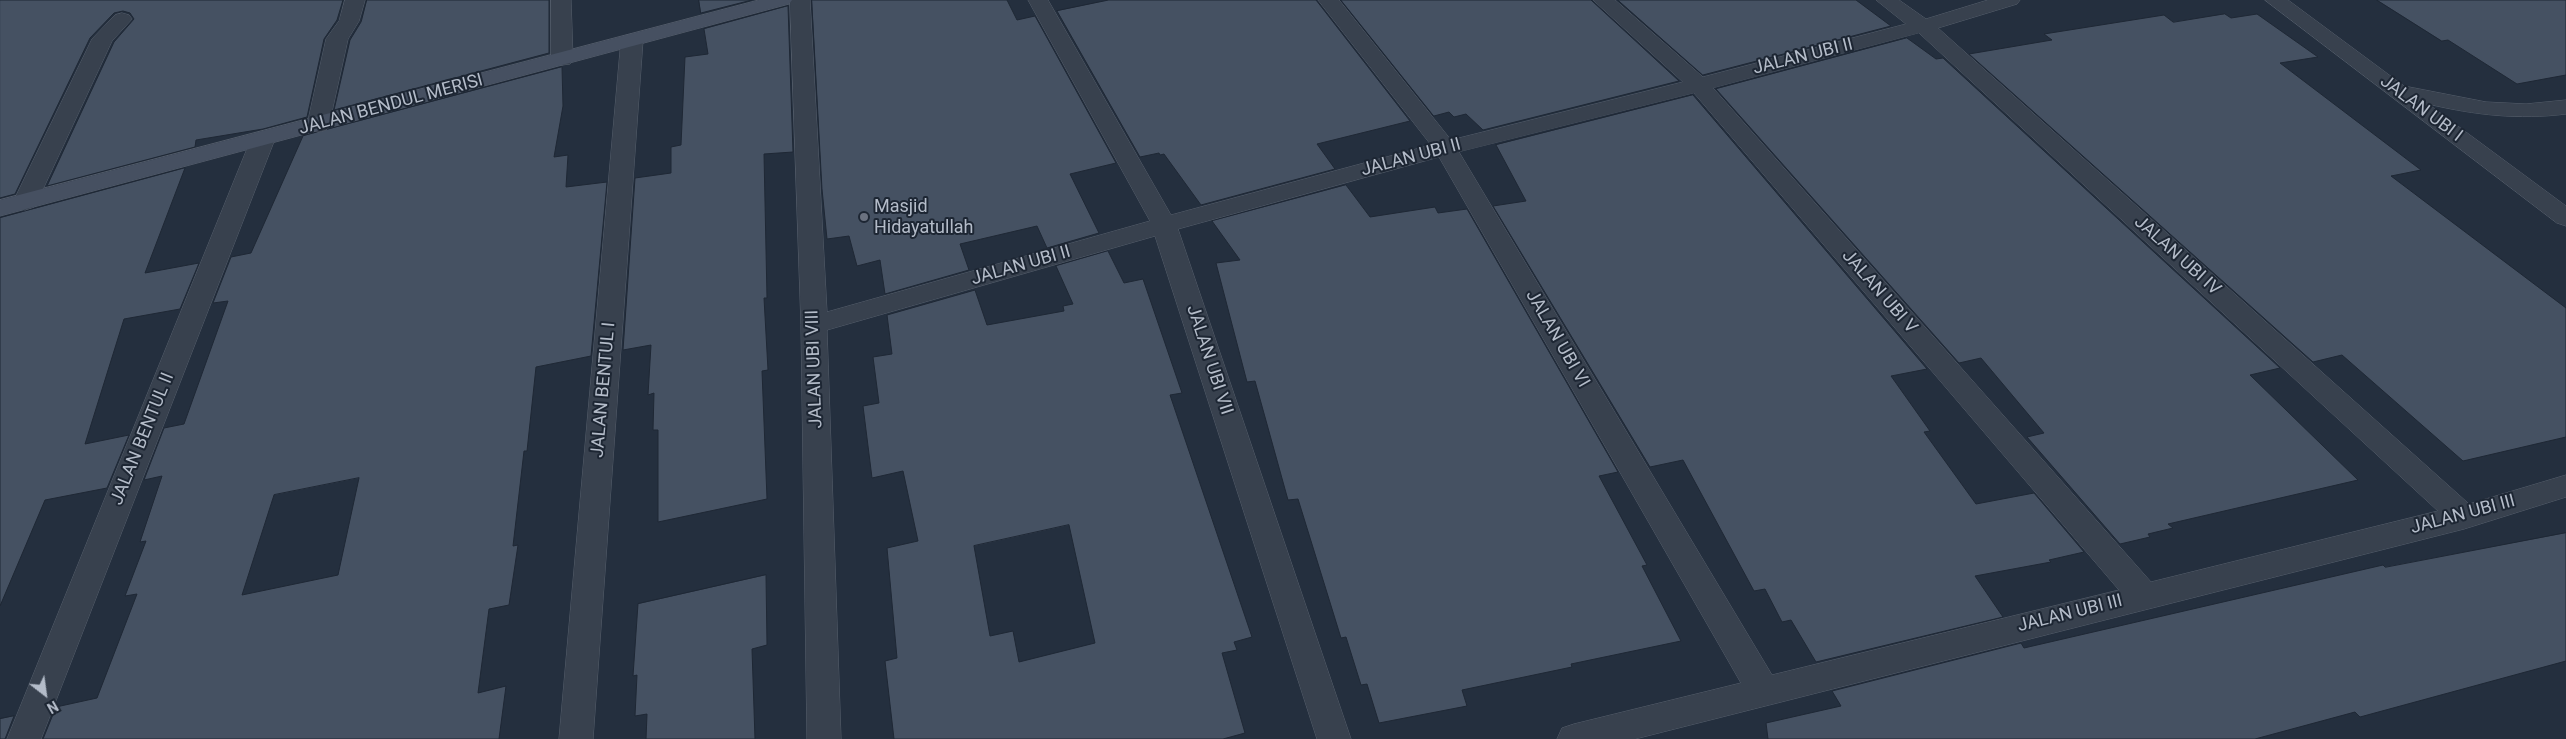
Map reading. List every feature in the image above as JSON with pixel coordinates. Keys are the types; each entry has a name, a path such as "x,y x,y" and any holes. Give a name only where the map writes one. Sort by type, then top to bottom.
{"street":[{"path":"318,124 337,39 349,21 355,0"},
{"path":"561,0 562,59"},
{"name":"JALAN BENDUL MERISI","path":"0,208 263,140 782,0"},
{"name":"JALAN UBI VIII","path":"800,0 814,324 824,739"},
{"name":"JALAN UBI VII","path":"1038,0 1164,225 1334,739"},
{"name":"JALAN UBI VI","path":"1328,0 1445,148 1764,693"},
{"name":"JALAN UBI V","path":"1603,0 1698,84 2143,596"},
{"name":"JALAN UBI IV","path":"1886,0 1924,27 2464,517"},
{"name":"JALAN UBI II","path":"814,324 1445,148 1924,27 2010,0"},
{"name":"JALAN UBI I","path":"2275,0 2566,218"},
{"path":"25,202 103,39 122,19"},
{"name":"JALAN BENTUL I","path":"576,739 632,40"},
{"path":"2395,89 2459,106 2511,112 2566,107"},
{"name":"JALAN BENTUL II","path":"24,739 263,140"},
{"name":"JALAN UBI III","path":"1574,739 2464,517 2566,486"}],"building":[{"path":"0,0 343,0 337,20 324,39 307,117 263,129 196,140 195,147 47,186 114,42 134,19 130,13 123,11 114,13 90,38 15,194 0,198"},
{"path":"367,0 549,0 549,53 334,110 350,40 361,22"},
{"path":"699,0 752,0 701,13"},
{"path":"812,0 1007,0 1017,20 1035,16 1116,163 1070,174 1099,233 1047,248 1037,226 960,244 969,270 885,294 880,260 857,266 849,236 827,239 822,189"},
{"path":"1109,0 1316,0 1410,121 1317,144 1335,169 1201,205 1164,154 1160,155 1159,153 1140,157 1057,11"},
{"path":"1341,0 1591,0 1679,81 1483,130 1466,114 1454,117 1449,112 1434,116"},
{"path":"1618,0 1856,0 1891,26 1703,75"},
{"path":"2377,0 2566,0 2566,75 2517,84 2448,40 2442,41"},
{"path":"788,6 793,152 764,154 767,298 764,298 768,370 762,371 767,499 658,522 658,430 653,430 654,393 648,395 651,345 623,350 635,178 671,173 671,147 681,145 685,57 708,54 704,29"},
{"path":"2225,14 2231,18 2257,14 2318,57 2280,63 2421,170 2391,176 2566,308 2566,437 2463,461 2342,355 2313,362 1969,54 2052,40 2044,34 2164,15 2173,22"},
{"path":"1907,38 1936,59 1943,58 2280,368 2250,375 2358,480 2168,524 2173,528 2148,534 2150,537 2120,544 2027,437 2044,433 1981,358 1959,363 1716,89"},
{"path":"562,67 563,106 554,157 568,155 566,187 607,182 591,356 536,367 527,451 524,451 513,546 518,545 509,605 489,609 478,693 506,686 499,739 43,739 56,707 97,698 137,594 125,596 146,541 140,542 162,476 144,480 164,428 184,424 228,301 213,303 231,257 251,253 303,136","holes":["359,478 338,575 242,595 274,495"]},
{"path":"1693,95 1927,369 1891,376 1930,431 1924,432 1976,504 2034,493 2084,552 2049,560 2051,562 1975,576 2003,617 1816,662 1791,620 1782,622 1765,589 1754,591 1683,460 1650,467 1493,206 1526,201 1496,145"},
{"path":"185,168 145,273 199,263 180,309 124,319 85,444 129,435 107,488 45,500 0,606 0,218"},
{"path":"1346,185 1370,217 1435,207 1438,213 1467,209 1618,472 1599,476 1647,565 1642,566 1681,641 1571,664 1572,667 1462,690 1467,706 1379,723 1367,684 1361,685 1346,637 1341,638 1298,499 1288,500 1255,381 1247,382 1216,263 1240,260 1212,221"},
{"path":"1108,251 1124,283 1143,279 1182,393 1170,395 1252,637 1234,642 1237,650 1222,653 1245,733 1223,739 894,739 885,661 897,658 887,548 918,541 903,471 872,478 863,406 879,403 873,357 892,354 887,315 975,290 987,325 1064,311 1063,306 1073,304 1056,266","holes":["1069,525 1095,643 1019,662 1013,631 990,636 974,546"]},
{"path":"2566,533 2566,661 2360,717 2355,712 2255,739 1768,739 1766,723 1841,706 1832,691 2021,643 2024,648 2383,565 2385,567"},
{"path":"766,575 767,645 752,649 755,739 646,739 647,714 635,716 637,675 633,676 638,604"},
{"path":"14,716 5,739 0,739 0,719"}],"place":[{"name":"Masjid Hidayatullah","path":"864,217"}]}
